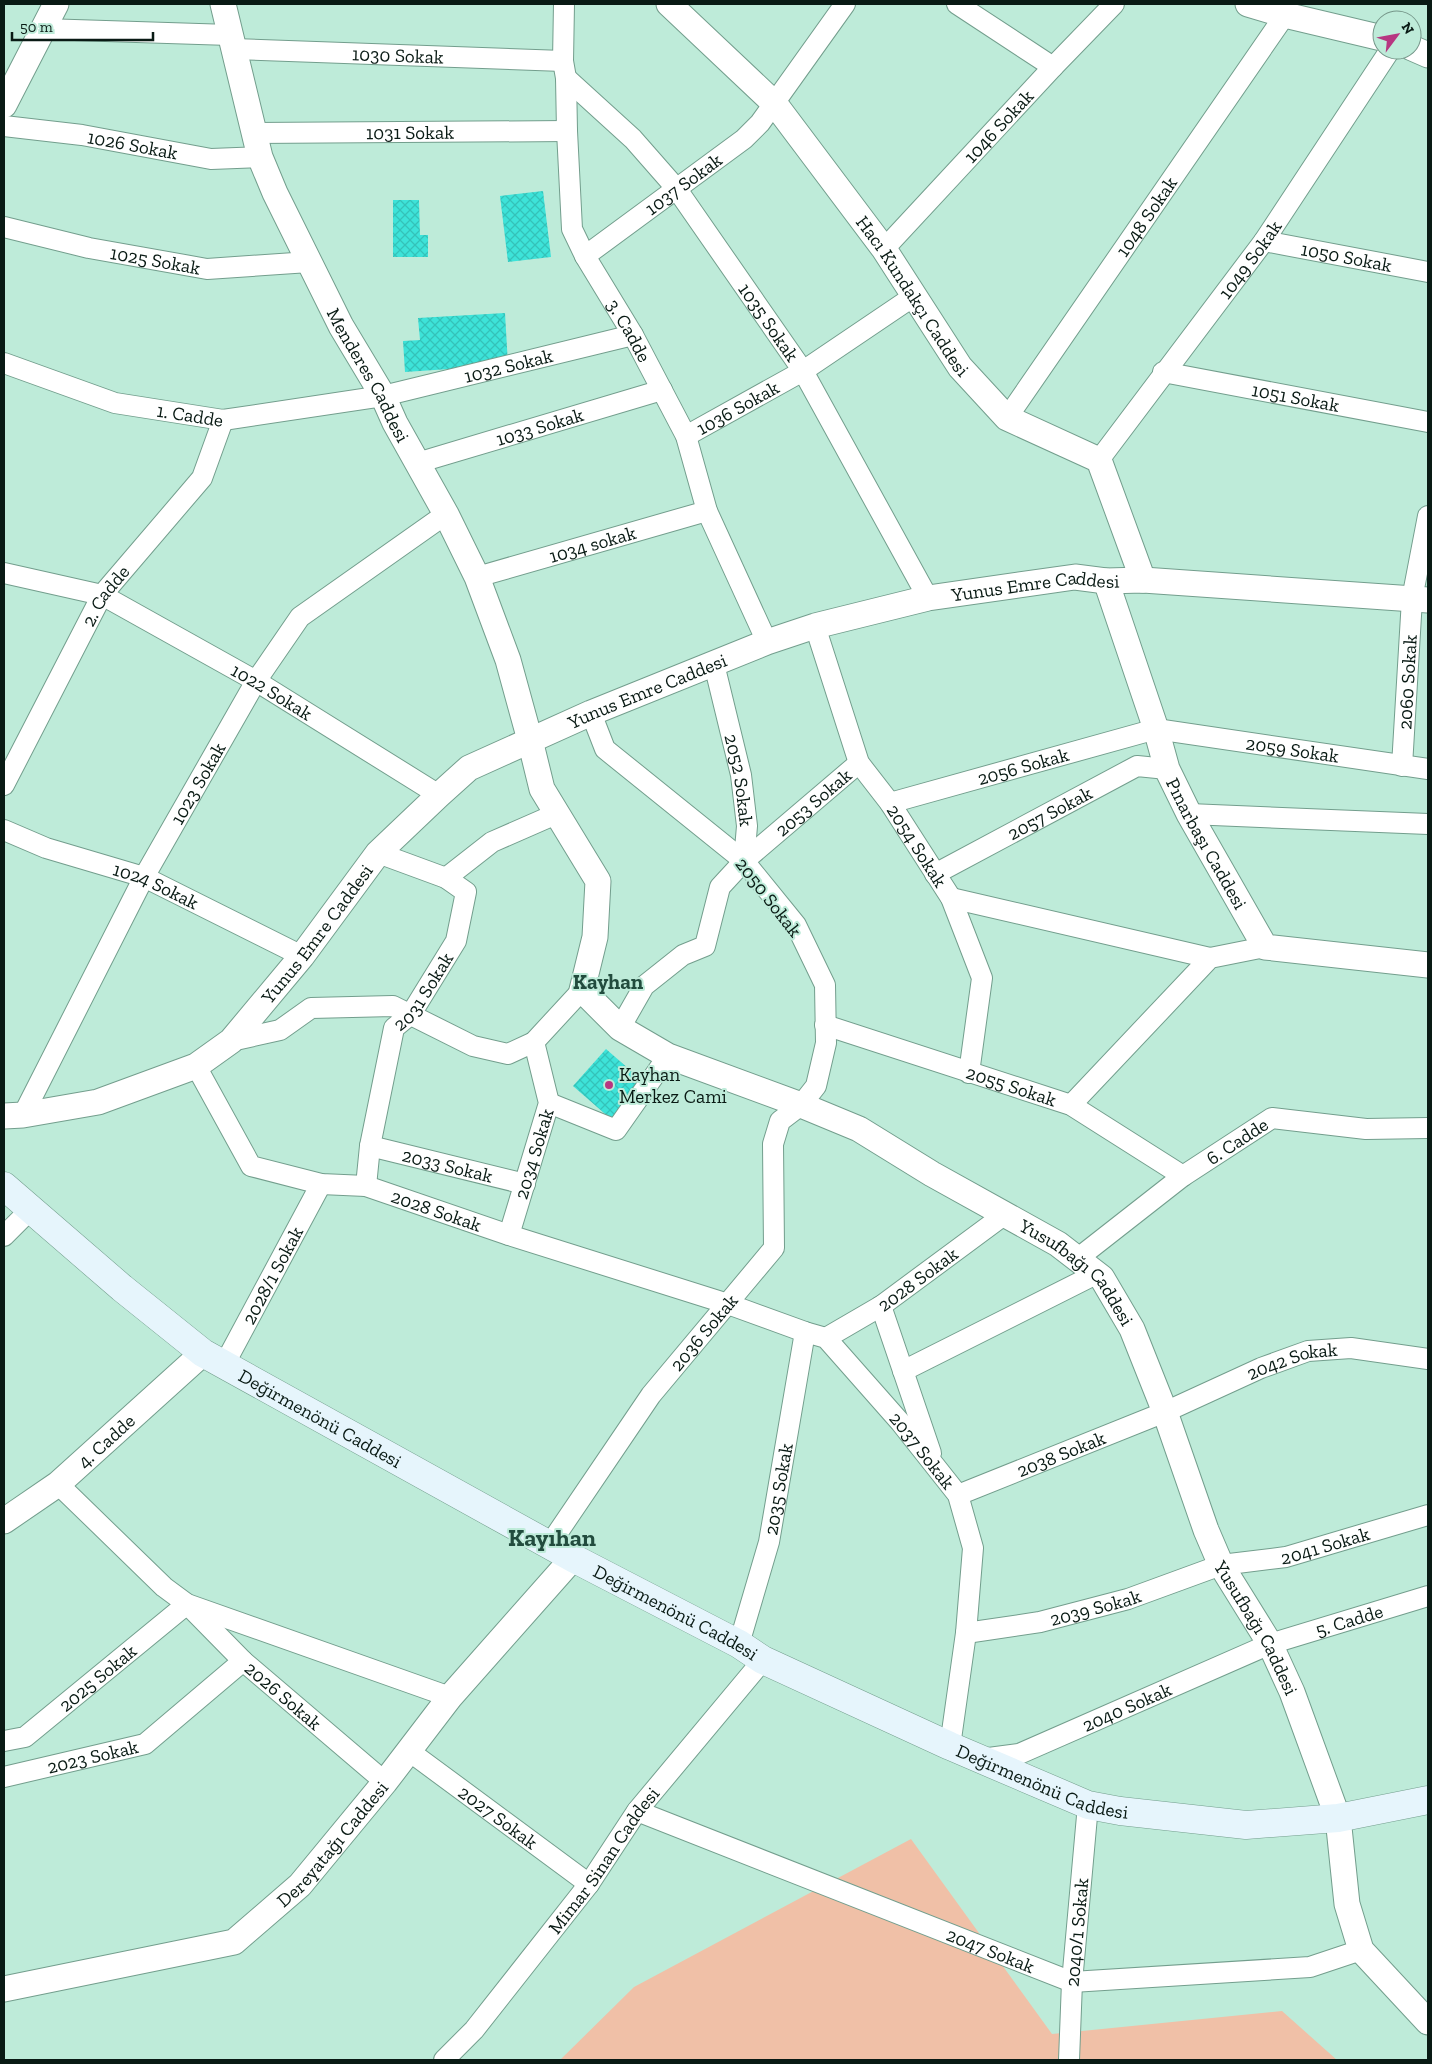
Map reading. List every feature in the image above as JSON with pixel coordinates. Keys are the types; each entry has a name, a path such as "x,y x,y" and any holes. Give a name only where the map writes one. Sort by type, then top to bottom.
{"main road":[{"name":"Değirmenönü Caddesi","path":"4,1186 122,1288 214,1359 573,1558 739,1644 763,1660 980,1759 1088,1805 1120,1811 1246,1825 1338,1818 1428,1800"}],"street":[{"path":"4,105 56,4"},
{"name":"Menderes Caddesi","path":"222,4 260,156 275,193 341,326 383,396 446,514 477,577 508,660 530,740"},
{"name":"3. Cadde","path":"564,4 567,131 572,229 585,256 633,335 686,436 707,511 767,642"},
{"name":"Hacı Kundakçı Caddesi","path":"669,4 775,104 884,250 960,367 1007,418 1099,460"},
{"name":"1037 Sokak","path":"585,256 744,139 775,104 845,4"},
{"path":"956,4 1053,67"},
{"name":"1046 Sokak","path":"884,250 1053,67 1114,4"},
{"path":"1248,4 1285,15 1372,36"},
{"name":"1048 Sokak","path":"1007,418 1285,15"},
{"name":"1030 Sokak","path":"43,29 231,42 565,70"},
{"name":"1049 Sokak","path":"1099,460 1163,372 1264,241 1383,60"},
{"name":"1035 Sokak","path":"565,70 633,139 676,188 803,371 928,598"},
{"name":"1026 Sokak","path":"4,126 82,135 211,159 260,156"},
{"name":"1031 Sokak","path":"254,133 567,131"},
{"name":"1025 Sokak","path":"4,226 89,248 207,268 309,262"},
{"name":"1050 Sokak","path":"1264,241 1428,272"},
{"name":"1036 Sokak","path":"686,436 803,371 914,296"},
{"name":"1032 Sokak","path":"383,396 633,335"},
{"name":"1. Cadde","path":"4,363 114,403 223,420 383,396"},
{"name":"1051 Sokak","path":"1163,372 1428,422"},
{"name":"1033 Sokak","path":"417,462 662,390"},
{"name":"2. Cadde","path":"4,785 102,595 202,478 223,420"},
{"path":"1099,460 1143,580"},
{"name":"1034 sokak","path":"477,577 707,511"},
{"name":"1023 Sokak","path":"14,1116 144,877 256,681 300,617 446,514"},
{"name":"2060 Sokak","path":"1402,766 1428,516"},
{"name":"1022 Sokak","path":"4,573 102,595 256,681 439,794"},
{"name":"Yunus Emre Caddesi","path":"14,1116 98,1102 196,1066 231,1042 302,956 378,853 469,768 591,713 767,642 815,626 928,598 1075,577 1106,581 1143,580 1420,599"},
{"name":"Pınarbaşı Caddesi","path":"1106,581 1156,729 1167,769 1189,814 1265,947"},
{"name":"2054 Sokak","path":"815,626 859,763 890,804 951,898 982,978 969,1073"},
{"name":"2052 Sokak","path":"714,664 741,775 748,826 744,861"},
{"name":"2050 Sokak","path":"591,713 605,749 744,861 796,925 825,985 826,1043 816,1086 801,1105"},
{"name":"2059 Sokak","path":"1156,729 1428,769"},
{"name":"2056 Sokak","path":"890,804 1156,729"},
{"path":"231,1042 280,1030 311,1008 393,1006 473,1046 508,1054 534,1042 582,990 595,937 598,881 542,790 530,740"},
{"name":"2053 Sokak","path":"744,861 859,763"},
{"name":"2057 Sokak","path":"935,874 1137,766 1167,769"},
{"path":"446,878 492,842 556,814"},
{"path":"1189,814 1428,824"},
{"name":"1024 Sokak","path":"4,830 46,848 144,877 302,956"},
{"name":"2031 Sokak","path":"366,1186 370,1146 394,1028 411,1014 456,941 466,892 446,878 378,853"},
{"path":"620,1028 644,986 683,955 705,946 720,887 744,861"},
{"path":"951,898 1210,958 1265,947 1428,965"},
{"path":"1071,1105 1210,958"},
{"name":"Yusufbağı Caddesi","path":"582,990 620,1028 668,1056 859,1128 932,1174 1058,1244 1102,1278 1132,1329 1165,1412 1206,1530 1221,1565 1270,1644 1292,1692 1338,1818 1347,1904 1361,1950 1428,2022"},
{"name":"2055 Sokak","path":"825,1025 1071,1105 1183,1176"},
{"name":"2034 Sokak","path":"510,1235 549,1103 534,1042"},
{"path":"549,1103 616,1130 668,1056"},
{"name":"2028 Sokak","path":"196,1066 250,1166 321,1184 366,1186 510,1235 728,1304"},
{"name":"2036 Sokak","path":"550,1544 651,1395 774,1248 773,1144 780,1121 801,1105"},
{"name":"6. Cadde","path":"903,1371 1086,1266 1183,1176 1272,1118 1366,1129 1428,1128"},
{"name":"2033 Sokak","path":"370,1146 525,1184"},
{"name":"2028/1 Sokak","path":"214,1359 321,1184"},
{"path":"4,1236 30,1210"},
{"name":"2028 Sokak","path":"826,1338 881,1306 1004,1215"},
{"path":"728,1304 826,1338"},
{"path":"881,1306 935,1465"},
{"name":"2035 Sokak","path":"739,1644 769,1542 805,1332"},
{"name":"2037 Sokak","path":"826,1338 935,1465 958,1495 973,1548 966,1632 950,1746"},
{"name":"2042 Sokak","path":"1165,1412 1260,1368 1308,1351 1351,1348 1428,1359"},
{"name":"4. Cadde","path":"4,1522 58,1484 214,1359"},
{"name":"2038 Sokak","path":"958,1495 1165,1412"},
{"path":"58,1484 164,1587 187,1604 450,1697"},
{"name":"2041 Sokak","path":"1221,1565 1286,1557 1428,1515"},
{"name":"Dereyatağı Caddesi","path":"4,1989 234,1942 300,1885 385,1782 450,1697 573,1558"},
{"name":"2039 Sokak","path":"966,1632 1040,1622 1128,1599 1221,1565"},
{"name":"5. Cadde","path":"1270,1644 1428,1596"},
{"name":"2026 Sokak","path":"187,1604 243,1661 385,1782"},
{"name":"2025 Sokak","path":"4,1740 25,1737 187,1604"},
{"name":"2040 Sokak","path":"980,1759 1019,1754 1270,1644"},
{"name":"Mimar Sinan Caddesi","path":"444,2060 474,2030 590,1884 637,1811 763,1660"},
{"name":"2023 Sokak","path":"4,1777 145,1744 243,1661"},
{"name":"2027 Sokak","path":"408,1751 590,1884"},
{"name":"2040/1 Sokak","path":"1069,2060 1072,1982 1088,1805"},
{"name":"2047 Sokak","path":"637,1811 1072,1982 1310,1967 1361,1950"}],"shaded area":[{"path":"911,1839 1052,2034 1282,2011 1337,2060 560,2060 634,1987"}],"building":[{"path":"543,191 551,257 508,262 500,196"},
{"path":"393,200 419,200 420,235 428,235 428,257 393,257"},
{"path":"505,313 508,365 405,372 403,341 420,340 418,318"},
{"name":"Kayhan Merkez Cami","path":"606,1049 645,1083 612,1120 573,1086"}],"place":[{"name":"Kayhan Merkez Cami","path":"609,1085"}],"district":[{"name":"Kayhan","path":"608,982"},
{"name":"Kayıhan","path":"552,1538"}]}
